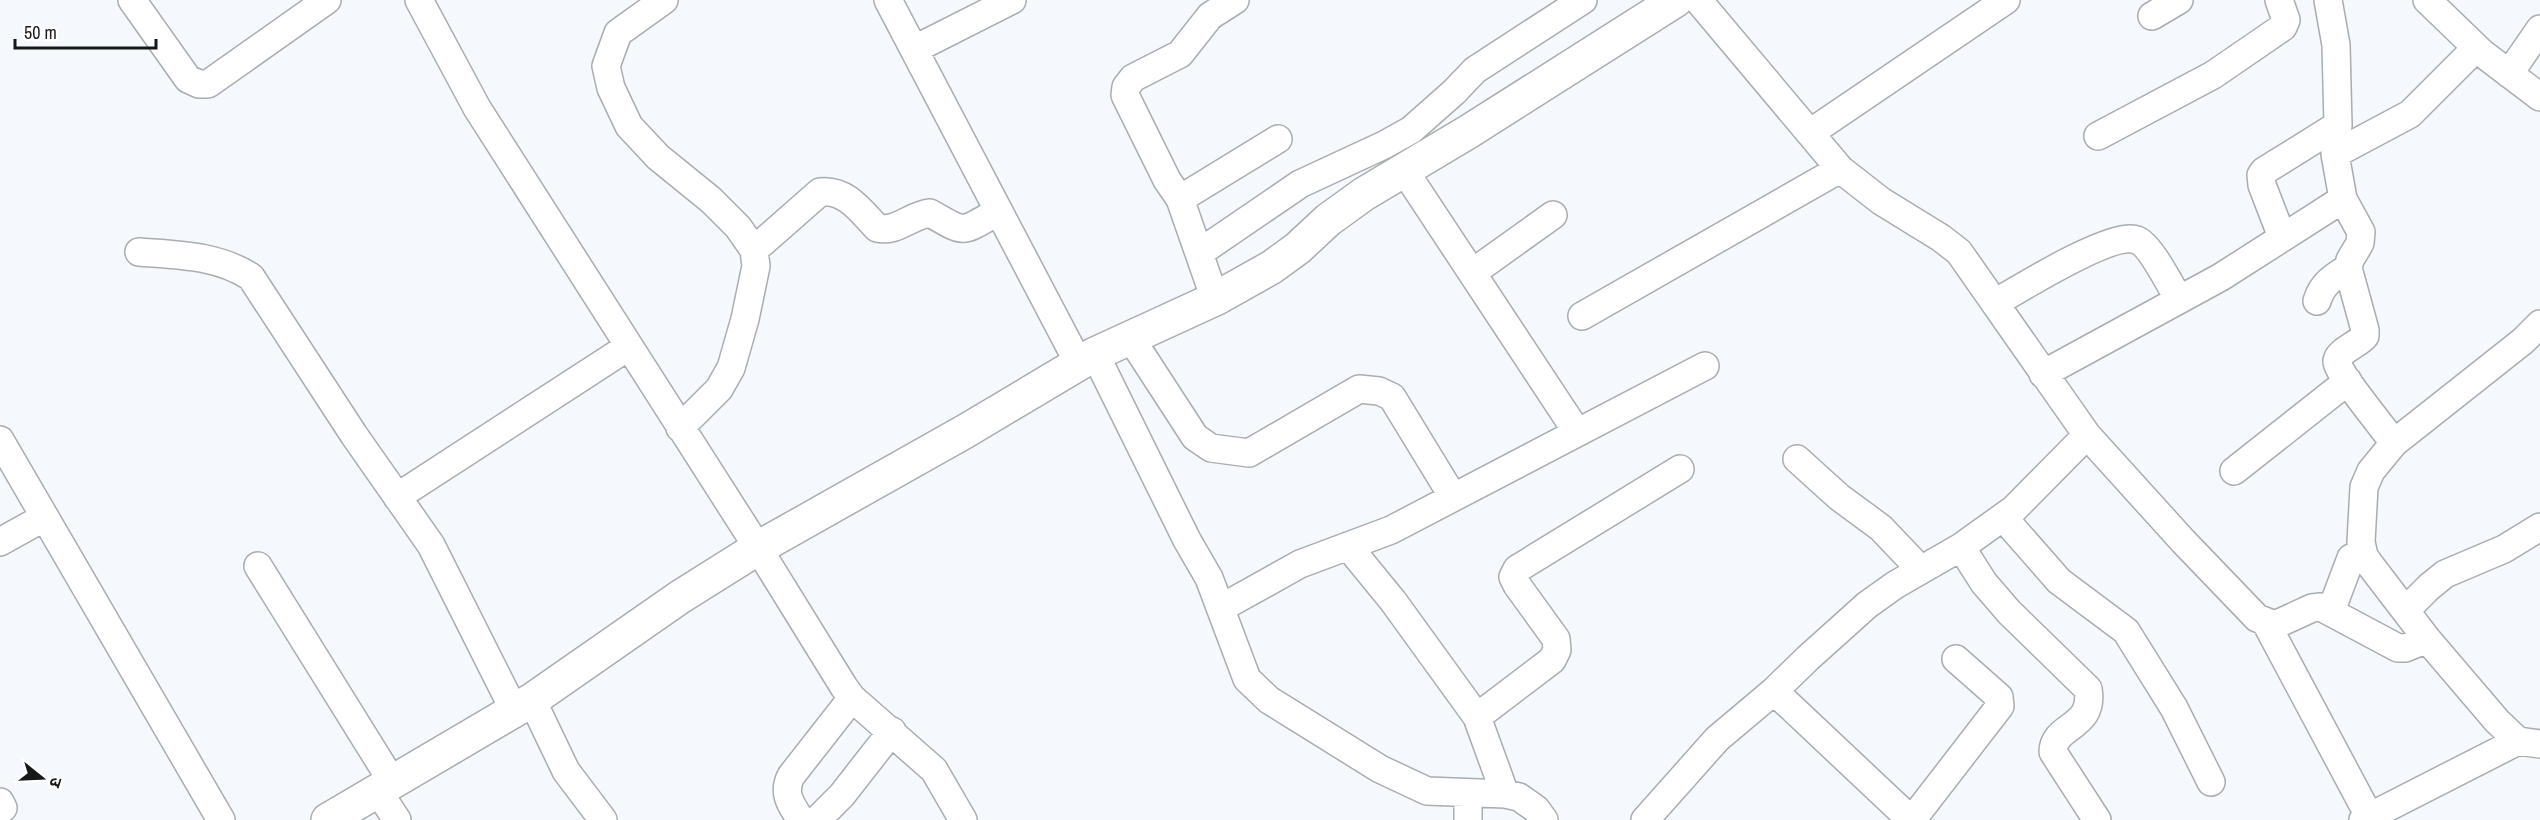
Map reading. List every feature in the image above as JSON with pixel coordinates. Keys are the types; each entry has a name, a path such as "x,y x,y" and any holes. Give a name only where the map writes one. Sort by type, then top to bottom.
{"main road":[{"path":"328,820 523,705 680,597 758,548 1087,359 1130,337 1215,300 1272,267 1364,194 1676,0"}],"street":[{"path":"132,0 188,79 198,84 208,84 320,2"},
{"path":"419,0 477,108 852,698 934,770 963,820"},
{"path":"664,0 618,33 606,66 611,88 629,126 658,157 711,200 738,227 754,250 756,266 745,319 731,368 719,389 680,428"},
{"path":"888,0 997,212 1087,359 1209,578 1247,679 1269,700 1380,769 1427,791 1505,794 1519,797 1536,809 1544,820"},
{"path":"915,49 1012,0"},
{"path":"1215,300 1180,199 1167,180 1128,104 1126,87 1133,78 1180,54 1210,16 1235,0"},
{"path":"1199,253 1300,184 1411,130 1475,70 1583,0"},
{"path":"1698,0 1840,170 1881,201 1941,238 1959,252 2087,435 2256,618 2275,625 2321,607 2398,648 2427,639"},
{"path":"1810,133 2006,0"},
{"path":"2151,16 2179,0"},
{"path":"2098,136 2213,75 2283,27 2286,20 2279,0"},
{"path":"2328,0 2336,45 2338,125 2335,154 2343,200 2361,232 2360,243 2348,268 2365,336 2339,356 2337,361 2338,367 2394,443"},
{"path":"2427,0 2476,48 2540,97"},
{"path":"2509,74 2540,28"},
{"path":"2335,154 2410,114 2476,48"},
{"path":"2282,237 2262,185 2261,175 2338,125"},
{"path":"1180,199 1278,139"},
{"path":"1404,170 1577,432"},
{"path":"1582,316 1840,170"},
{"path":"754,250 820,192 828,191 850,199 877,228 882,229 891,229 913,217 930,213 957,228 966,229 997,212"},
{"path":"2043,374 2222,277 2343,200"},
{"path":"1472,273 1553,214"},
{"path":"1995,303 2081,254 2128,239 2144,245 2179,300"},
{"path":"139,252 202,257 236,267 251,277 354,435 431,545 523,705 566,771 603,820"},
{"path":"2317,301 2321,289 2348,268"},
{"path":"2529,743 2497,721 2427,639 2364,556 2361,542 2364,488 2371,471 2394,443 2523,341 2540,324"},
{"path":"1130,337 1195,437 1210,448 1249,453 1359,389 1379,391 1392,397 1453,497"},
{"path":"398,497 628,347"},
{"path":"1221,608 1300,564 1390,530 1705,366"},
{"path":"2234,471 2348,381"},
{"path":"1645,820 1717,739 1774,691 1867,605 1921,570 1961,548 2014,510 2087,435"},
{"path":"0,440 221,820"},
{"path":"1797,459 1839,497 1881,528 1921,570"},
{"path":"1477,717 1552,660 1557,650 1557,639 1513,577 1517,569 1680,469"},
{"path":"0,542 45,516"},
{"path":"2003,518 2058,581 2126,631 2174,708 2211,782"},
{"path":"2406,610 2445,574 2504,549 2540,526"},
{"path":"1348,546 1393,601 1477,717 1505,794"},
{"path":"1961,548 1984,583 2009,612 2088,688 2090,697 2086,714 2055,741 2053,752 2097,820"},
{"path":"2331,611 2351,558"},
{"path":"258,566 386,787 397,820"},
{"path":"2266,623 2366,818 2529,743"},
{"path":"1774,691 1911,820 2000,706 1999,697 1956,658"},
{"path":"801,820 788,801 786,785 852,698"},
{"path":"817,820 842,795 892,732"},
{"path":"1468,792 1468,820"}]}
